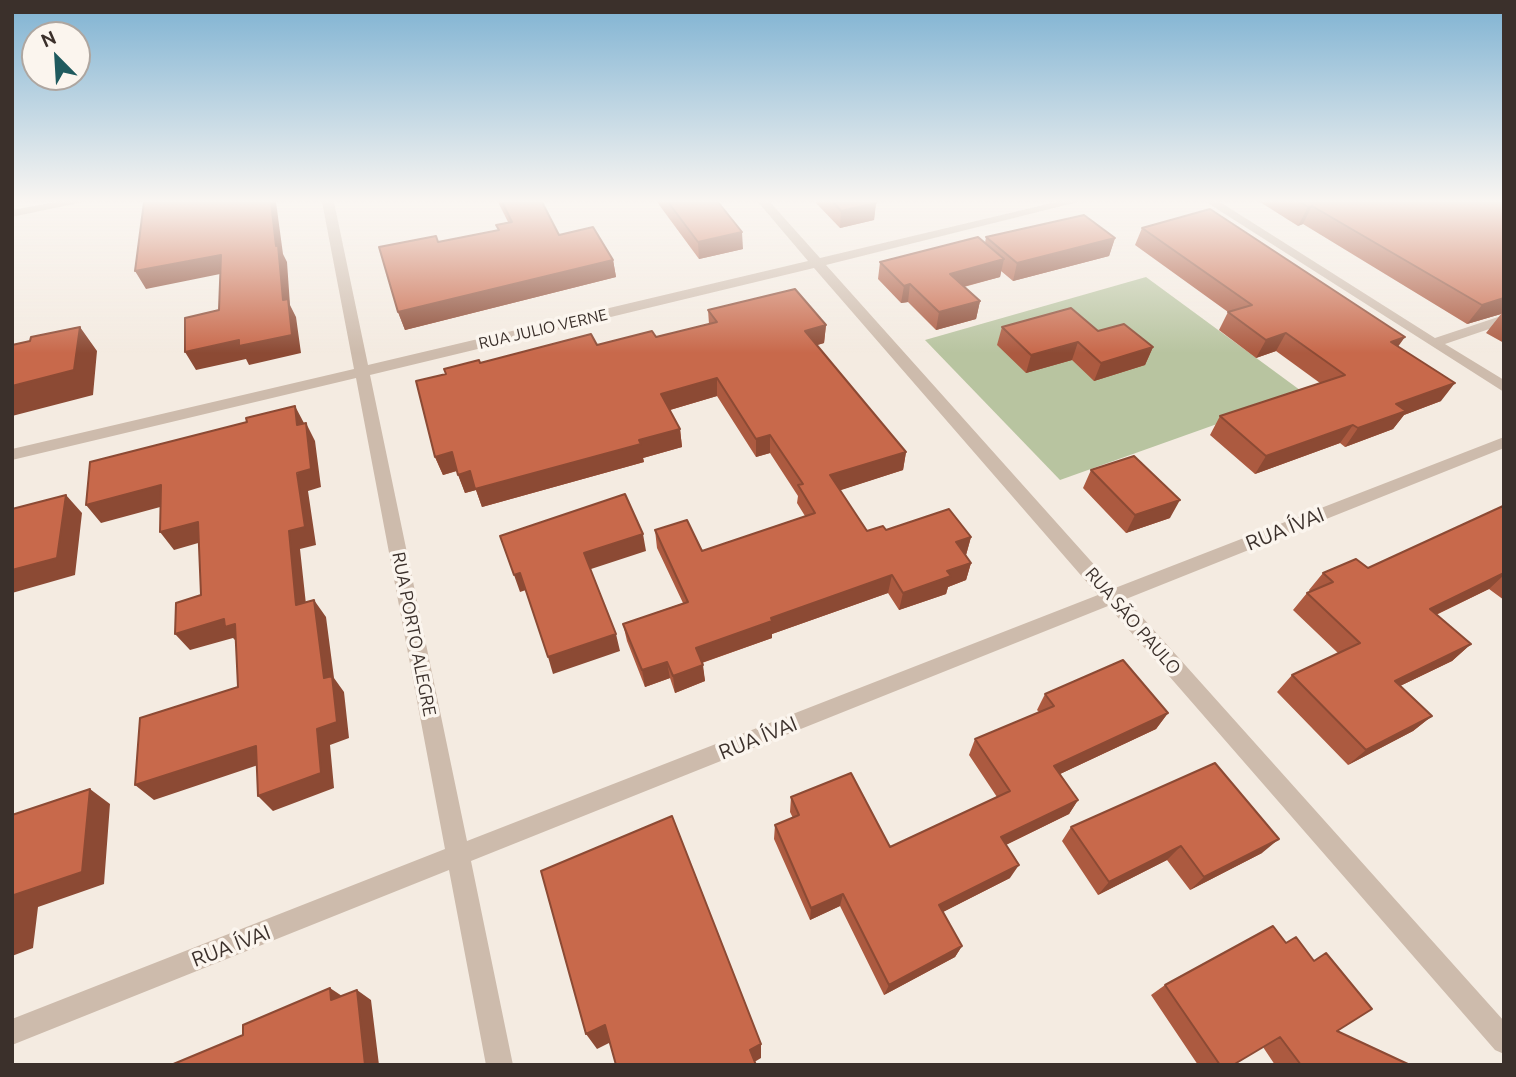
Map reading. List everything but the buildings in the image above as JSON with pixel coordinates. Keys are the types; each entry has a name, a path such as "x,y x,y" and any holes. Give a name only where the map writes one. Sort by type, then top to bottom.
{"street":[{"name":"RUA PORTO ALEGRE","path":"338,252 499,1065"},
{"name":"RUA SÃO PAULO","path":"807,252 1504,1041"},
{"name":"RUA JULIO VERNE","path":"12,455 865,252"},
{"path":"1291,252 1504,387"},
{"path":"1433,342 1504,319"},
{"name":"RUA ÍVAI","path":"12,1032 1504,442"}],"green space":[{"path":"1146,277 1304,393 1060,480 925,340"}]}
